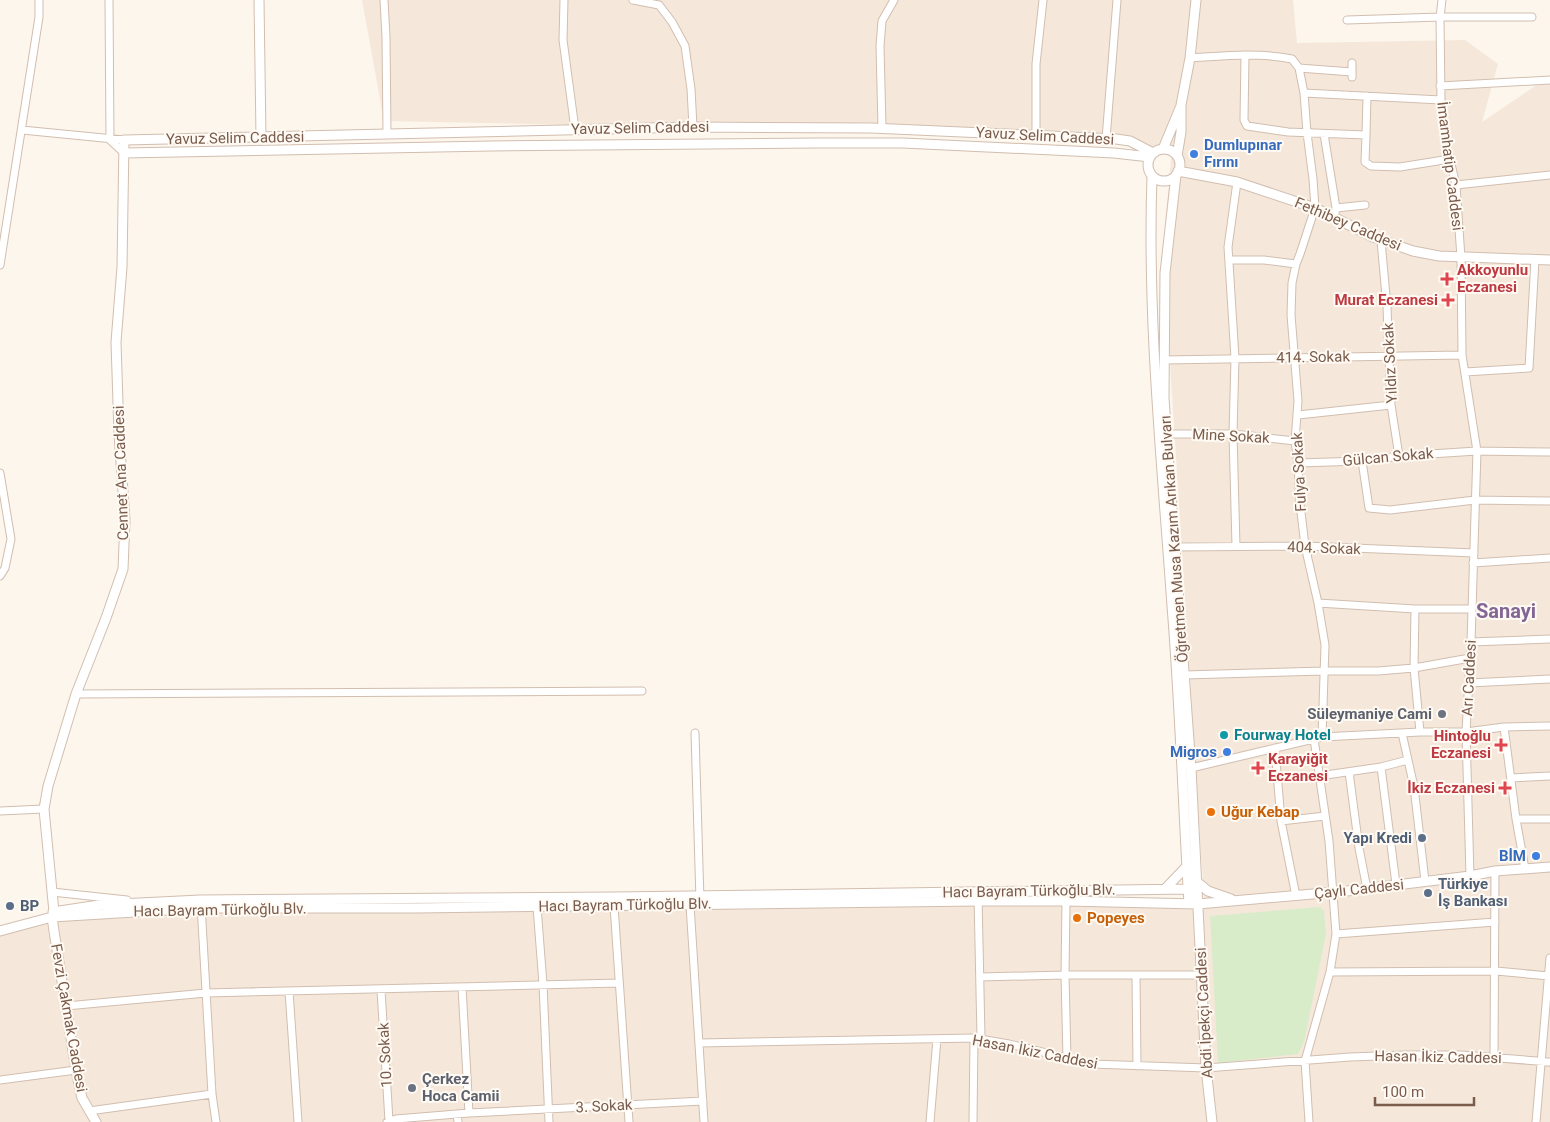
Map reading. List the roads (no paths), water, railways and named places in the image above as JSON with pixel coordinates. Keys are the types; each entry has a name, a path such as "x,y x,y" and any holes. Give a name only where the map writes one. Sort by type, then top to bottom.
{"street":[{"path":"0,265 39,17 39,0"},
{"path":"109,0 110,140 124,153"},
{"path":"259,0 261,137"},
{"path":"384,0 387,134"},
{"path":"564,0 563,40 574,129"},
{"path":"633,0 660,2 685,46 691,89 695,144"},
{"path":"882,128 880,46 882,21 894,0"},
{"path":"1036,136 1036,64 1043,0"},
{"path":"1106,139 1117,0"},
{"path":"1181,105 1163,149 1152,155 1148,167 1152,176 1156,179 1167,180 1177,173 1180,165 1177,156 1181,132 1181,105 1190,58 1196,0"},
{"name":"İmamhatip Caddesi","path":"1442,0 1440,17 1441,100 1446,143 1456,185 1461,258 1462,355 1477,451"},
{"path":"1347,20 1532,17"},
{"path":"1190,58 1245,55 1277,56 1292,59 1299,68 1352,74 1352,63"},
{"path":"1245,55 1244,120 1247,126 1307,133 1366,135"},
{"name":"Fulya Sokak","path":"1299,68 1304,93 1313,179 1314,208 1296,264 1292,283 1291,307 1298,401 1295,441 1305,546 1325,645 1318,738 1319,776 1329,841 1336,934 1330,972 1305,1061 1309,1122"},
{"path":"1440,86 1550,80"},
{"path":"1304,93 1441,100"},
{"path":"1367,96 1365,162 1372,166 1400,167 1450,159"},
{"name":"Yavuz Selim Caddesi","path":"124,140 693,127 882,128 1106,139 1130,142 1152,155"},
{"path":"22,130 124,140"},
{"path":"1324,134 1336,208 1334,218"},
{"name":"Cennet Ana Caddesi","path":"53,914 44,809 53,768 76,694 123,569 126,520 118,434 116,342 122,267 124,140"},
{"name":"Yavuz Selim Caddesi","path":"124,153 481,146 904,143 1152,155"},
{"path":"1163,149 1177,156"},
{"name":"Fethibey Caddesi","path":"1177,173 1237,182 1314,208 1381,241 1413,251 1461,258 1550,260"},
{"name":"Öğretmen Musa Kazım Arıkan Bulvarı","path":"1177,173 1165,273 1163,434 1172,602 1197,882 1194,904"},
{"path":"1456,185 1550,175"},
{"name":"Öğretmen Musa Kazım Arıkan Bulvarı","path":"1152,176 1150,229 1153,322 1175,546 1184,675 1188,889 1194,904"},
{"path":"1236,546 1233,434 1235,358 1228,247 1237,182"},
{"path":"1336,208 1366,205"},
{"name":"Yıldız Sokak","path":"1381,241 1387,307 1391,405 1399,456"},
{"path":"1465,372 1529,368 1535,259"},
{"path":"1230,260 1264,260 1296,264"},
{"name":"414. Sokak","path":"1164,360 1462,355"},
{"path":"1298,415 1391,405"},
{"name":"Mine Sokak","path":"1163,434 1233,434 1295,441"},
{"name":"Gülcan Sokak","path":"1298,463 1362,461 1399,456 1477,451 1550,452"},
{"name":"Arı Caddesi","path":"1470,876 1466,732 1477,451"},
{"path":"1362,461 1369,508 1390,510 1476,500 1550,501"},
{"path":"0,472 2,495 11,539 5,568 0,576"},
{"name":"404. Sokak","path":"1175,546 1305,546 1474,553"},
{"path":"1473,563 1550,558"},
{"path":"1318,603 1415,609 1471,609"},
{"path":"1415,609 1414,668 1420,732"},
{"path":"1471,642 1550,639"},
{"path":"1184,675 1378,671 1414,668 1470,658"},
{"path":"1469,683 1550,679"},
{"path":"76,694 642,691"},
{"path":"1187,769 1318,738 1420,732 1466,732 1550,726"},
{"path":"1504,728 1516,819 1525,869"},
{"path":"695,733 700,900"},
{"path":"1402,733 1414,788 1425,881"},
{"path":"1275,748 1281,822 1296,896"},
{"path":"1319,776 1381,767 1408,760"},
{"path":"1381,767 1396,884"},
{"path":"1349,772 1359,848 1367,888"},
{"path":"1511,778 1550,776"},
{"path":"0,811 44,809"},
{"path":"1281,822 1325,816"},
{"path":"1516,819 1550,819"},
{"path":"1165,889 1187,866"},
{"name":"Çaylı Caddesi","path":"1194,904 1296,896 1550,866"},
{"path":"1494,1058 1496,972 1495,871"},
{"path":"1197,882 1208,891 1236,901"},
{"name":"Hacı Bayram Türkoğlu Blv.","path":"53,914 201,904 978,896 1188,889"},
{"path":"52,892 152,902"},
{"path":"974,1122 980,978 978,896"},
{"name":"Hacı Bayram Türkoğlu Blv.","path":"978,896 1066,901 1194,904"},
{"name":"Hacı Bayram Türkoğlu Blv.","path":"53,914 99,905 152,902 417,908 690,904 700,900"},
{"path":"1066,901 1067,1059"},
{"path":"201,904 212,1094 216,1122"},
{"path":"690,904 704,1122"},
{"name":"Abdi İpekçi Caddesi","path":"1194,904 1201,975 1206,1068 1212,1122"},
{"path":"537,906 543,984 549,1122"},
{"path":"614,906 629,1122"},
{"path":"0,926 53,914"},
{"path":"0,931 53,914"},
{"name":"Fevzi Çakmak Caddesi","path":"53,914 76,1070 82,1098 96,1122"},
{"path":"1336,934 1495,922"},
{"path":"1536,1122 1550,958"},
{"path":"1330,972 1496,972 1549,976"},
{"path":"980,978 1065,975 1201,975"},
{"path":"1136,976 1137,1066"},
{"path":"66,1006 206,993 619,983"},
{"path":"462,988 469,1113"},
{"name":"10. Sokak","path":"381,990 388,1122"},
{"path":"289,991 298,1122"},
{"name":"Hasan İkiz Caddesi","path":"699,1044 978,1038 1092,1064 1206,1068 1350,1057 1405,1055 1461,1055 1550,1062"},
{"path":"930,1122 937,1039"},
{"path":"1206,1068 1216,1122"},
{"path":"0,1080 76,1070"},
{"path":"89,1111 212,1094"},
{"name":"3. Sokak","path":"388,1122 396,1119 458,1118 469,1113 703,1101"}],"place":[{"name":"Dumlupınar Fırını","path":"1194,154"},
{"name":"Akkoyunlu Eczanesi","path":"1447,279"},
{"name":"Murat Eczanesi","path":"1448,300"},
{"name":"Süleymaniye Cami","path":"1442,714"},
{"name":"Fourway Hotel","path":"1224,735"},
{"name":"Hintoğlu Eczanesi","path":"1501,745"},
{"name":"Migros","path":"1227,752"},
{"name":"Karayiğit Eczanesi","path":"1258,768"},
{"name":"İkiz Eczanesi","path":"1505,788"},
{"name":"Uğur Kebap","path":"1211,812"},
{"name":"Yapı Kredi","path":"1422,838"},
{"name":"BİM","path":"1536,856"},
{"name":"Türkiye İş Bankası","path":"1428,893"},
{"name":"BP","path":"10,906"},
{"name":"Popeyes","path":"1077,918"},
{"name":"Çerkez Hoca Camii","path":"412,1088"}],"district":[{"name":"Sanayi","path":"1506,611"}]}
